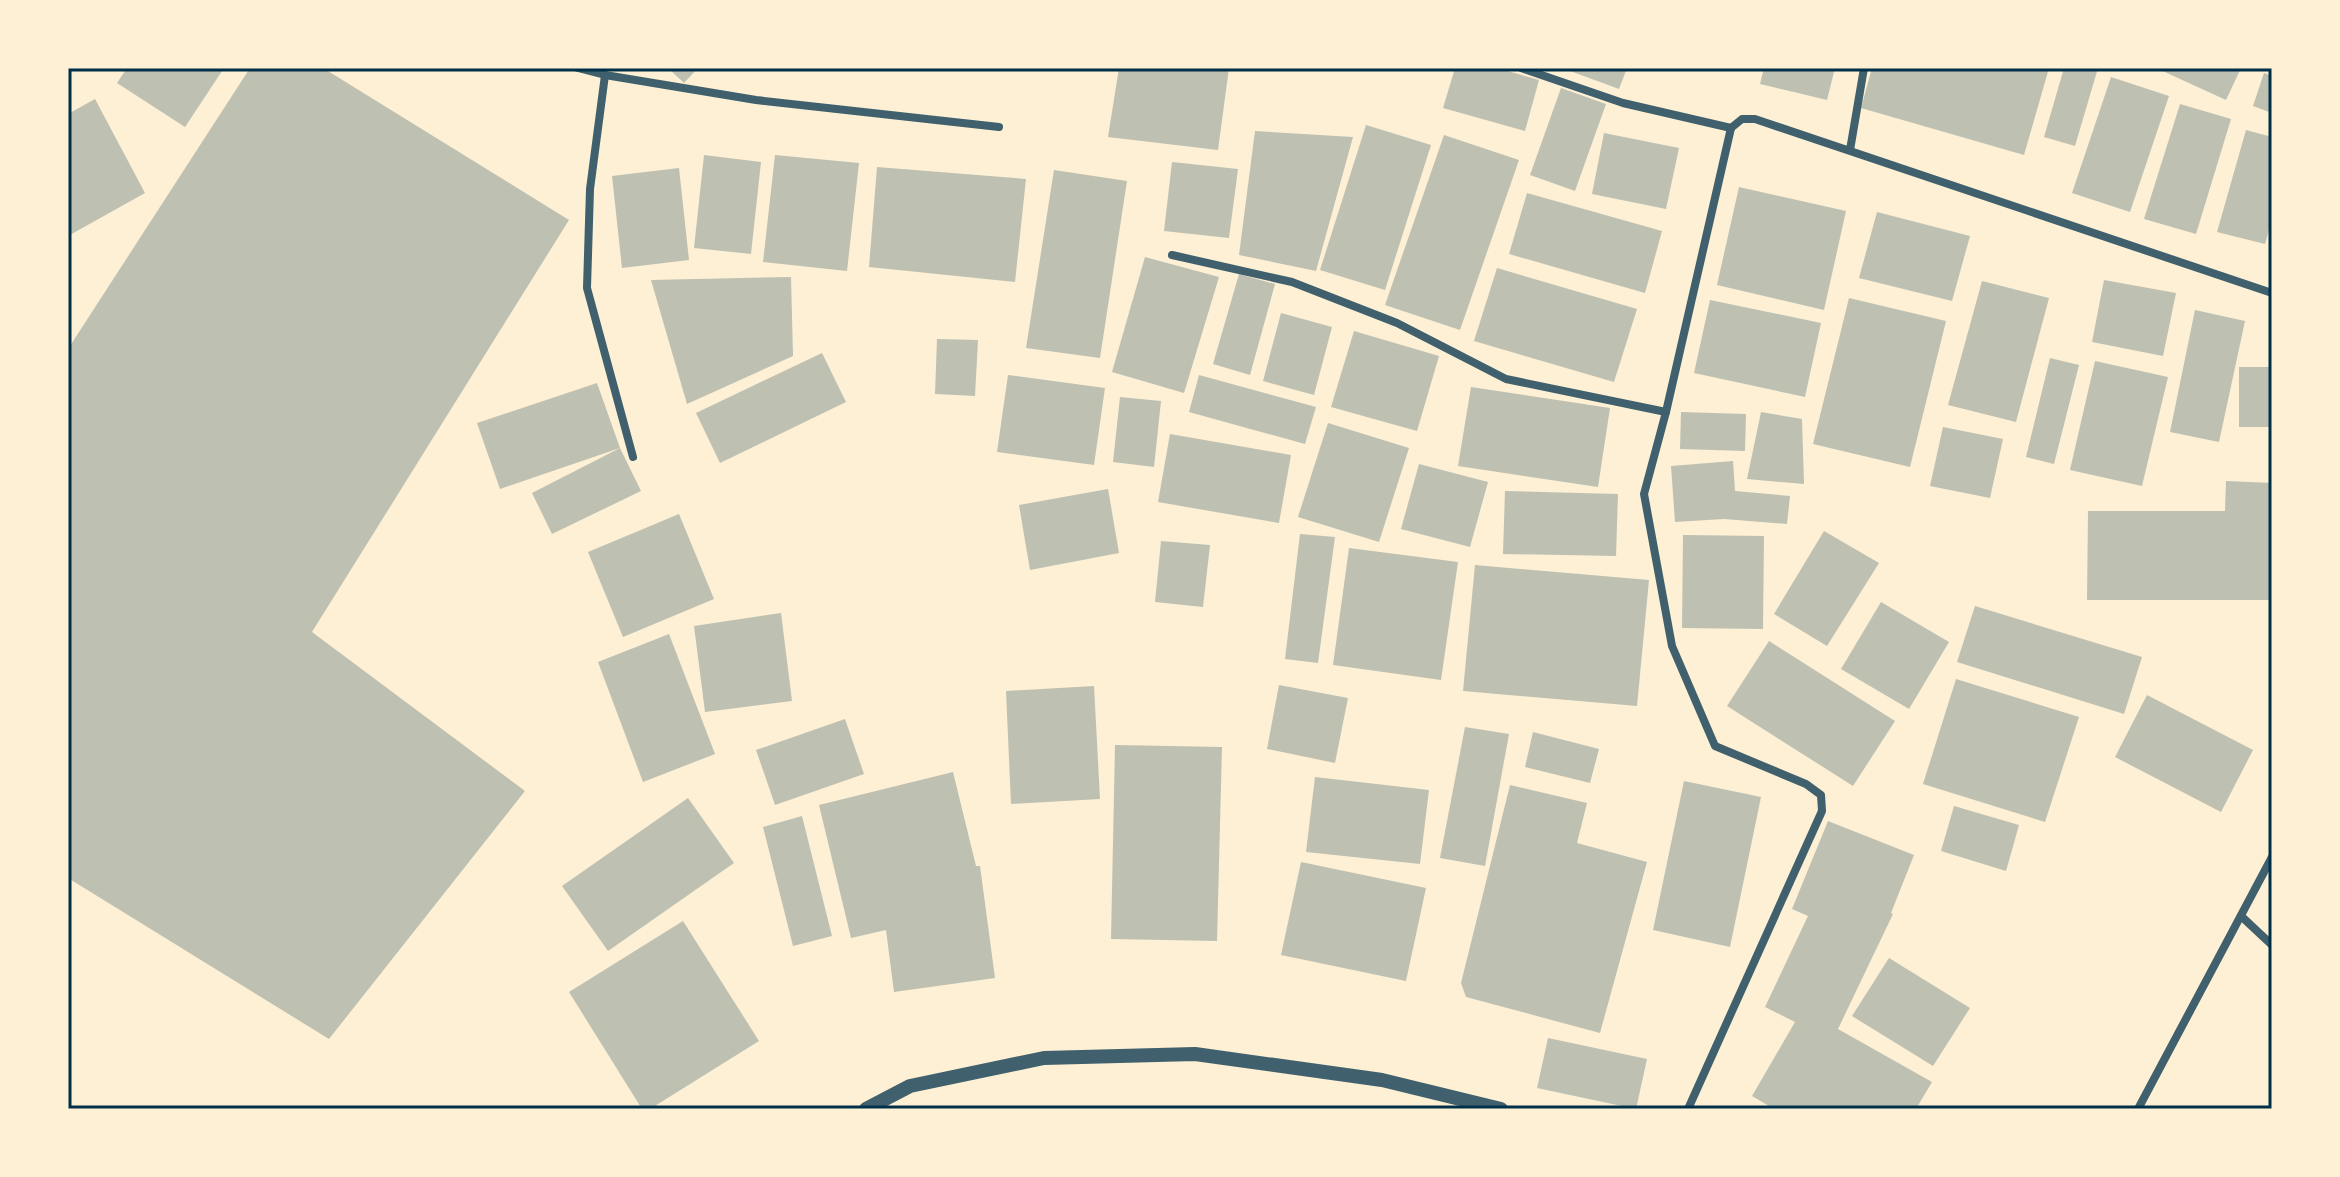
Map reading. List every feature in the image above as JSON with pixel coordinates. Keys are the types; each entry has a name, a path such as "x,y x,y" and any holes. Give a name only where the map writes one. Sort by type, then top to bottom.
{"street":[{"path":"578,68 756,100 999,127"},
{"path":"1521,68 1623,103 1731,128"},
{"path":"1850,150 1864,68"},
{"path":"605,75 590,189 587,288 633,457"},
{"path":"1688,1109 1822,811 1821,795 1806,784 1715,746 1672,646 1644,494 1666,412 1731,128 1742,119 1755,119 2272,293"},
{"path":"1172,255 1292,282 1397,323 1506,379 1666,412"},
{"path":"2138,1109 2272,857"},
{"path":"2241,916 2272,945"},
{"path":"866,1109 910,1086 1044,1058 1195,1054 1382,1080 1501,1109"}],"building":[{"path":"127,68 224,68 185,127 117,83"},
{"path":"250,68 323,68 569,220 312,632 525,791 329,1039 68,878 68,349"},
{"path":"668,68 698,68 684,83"},
{"path":"1119,68 1229,68 1218,150 1108,137"},
{"path":"1455,68 1497,68 1539,80 1525,131 1443,108"},
{"path":"1562,68 1627,68 1619,89"},
{"path":"1764,68 1835,68 1827,100 1760,84"},
{"path":"1872,68 2049,68 2024,155 1861,108"},
{"path":"2064,68 2098,68 2075,146 2044,137"},
{"path":"2156,68 2241,68 2226,100"},
{"path":"2264,73 2272,76 2272,113 2253,106"},
{"path":"2111,77 2169,96 2130,212 2072,193"},
{"path":"1561,88 1606,104 1575,191 1530,175"},
{"path":"95,99 145,193 68,236 68,114"},
{"path":"2180,104 2231,119 2196,234 2144,219"},
{"path":"1366,125 1431,145 1385,290 1320,270"},
{"path":"2246,130 2272,137 2272,219 2265,244 2217,232"},
{"path":"1255,131 1353,137 1316,271 1239,255"},
{"path":"1604,133 1679,148 1666,209 1592,194"},
{"path":"1444,135 1519,160 1460,330 1385,305"},
{"path":"704,155 761,162 751,254 694,248"},
{"path":"775,155 859,163 847,271 763,262"},
{"path":"1172,162 1238,169 1229,238 1164,231"},
{"path":"877,167 1026,179 1015,282 869,267"},
{"path":"679,168 689,260 622,268 612,176"},
{"path":"1054,170 1127,181 1100,358 1026,348"},
{"path":"1739,187 1846,211 1824,310 1717,285"},
{"path":"1527,193 1662,231 1645,293 1509,254"},
{"path":"1877,212 1970,236 1952,301 1859,278"},
{"path":"1145,257 1219,277 1184,393 1112,372"},
{"path":"1497,268 1637,309 1614,382 1474,341"},
{"path":"1239,274 1275,284 1250,375 1213,364"},
{"path":"791,277 793,356 687,404 651,280"},
{"path":"2104,280 2176,293 2163,356 2092,342"},
{"path":"1982,281 2049,298 2016,422 1948,405"},
{"path":"1849,298 1946,321 1910,467 1813,444"},
{"path":"1710,300 1821,323 1805,397 1694,373"},
{"path":"2195,310 2245,321 2219,442 2170,432"},
{"path":"1281,313 1332,327 1314,395 1263,381"},
{"path":"1354,331 1439,356 1417,431 1331,407"},
{"path":"937,339 978,340 975,396 935,394"},
{"path":"822,353 846,402 720,463 696,413"},
{"path":"2050,358 2079,365 2054,464 2026,457"},
{"path":"2095,361 2168,377 2142,486 2070,470"},
{"path":"2239,367 2272,367 2272,427 2239,427"},
{"path":"1008,375 1105,388 1094,465 997,452"},
{"path":"1199,375 1316,407 1305,444 1189,412"},
{"path":"597,383 620,448 500,489 477,423"},
{"path":"1471,387 1610,408 1598,487 1458,466"},
{"path":"1120,397 1161,401 1154,467 1113,462"},
{"path":"1681,412 1746,414 1745,451 1680,449"},
{"path":"1761,412 1802,419 1804,484 1747,479"},
{"path":"1328,423 1409,448 1379,542 1298,517"},
{"path":"1943,427 2003,439 1990,498 1930,486"},
{"path":"1170,434 1291,455 1279,523 1158,502"},
{"path":"620,448 641,491 552,534 532,493"},
{"path":"1733,461 1735,491 1790,496 1787,524 1724,519 1675,522 1671,466"},
{"path":"1419,464 1488,482 1470,547 1401,529"},
{"path":"2226,481 2272,483 2272,600 2087,600 2088,511 2225,511"},
{"path":"1108,489 1119,553 1030,570 1019,505"},
{"path":"1505,491 1618,494 1616,556 1503,554"},
{"path":"679,514 714,599 623,637 588,552"},
{"path":"1824,531 1879,563 1827,646 1774,614"},
{"path":"1300,534 1335,537 1318,663 1285,659"},
{"path":"1683,535 1764,536 1763,629 1682,628"},
{"path":"1161,541 1210,545 1203,607 1155,602"},
{"path":"1349,548 1458,562 1441,680 1333,665"},
{"path":"1475,565 1649,580 1637,706 1463,691"},
{"path":"1881,602 1949,642 1909,709 1841,669"},
{"path":"1975,606 2142,657 2124,714 1957,662"},
{"path":"781,613 792,701 705,712 694,626"},
{"path":"669,634 715,754 643,782 598,662"},
{"path":"1769,641 1895,721 1853,786 1727,706"},
{"path":"1956,679 2079,717 2045,822 1923,784"},
{"path":"1279,685 1348,698 1335,763 1267,749"},
{"path":"1094,686 1100,799 1011,804 1006,691"},
{"path":"2147,695 2253,750 2221,812 2115,757"},
{"path":"845,719 864,774 775,805 756,750"},
{"path":"1465,727 1509,734 1485,866 1440,858"},
{"path":"1533,732 1599,749 1590,783 1525,767"},
{"path":"1115,745 1222,747 1217,941 1111,939"},
{"path":"953,772 976,866 980,866 995,978 894,992 886,930 851,938 819,805"},
{"path":"1315,777 1429,790 1420,864 1306,852"},
{"path":"1684,781 1761,797 1730,947 1653,930"},
{"path":"1510,785 1587,803 1577,843 1647,862 1600,1033 1466,997 1461,983"},
{"path":"688,798 734,863 608,951 562,886"},
{"path":"1954,806 2019,825 2006,871 1941,851"},
{"path":"802,816 832,936 793,946 763,827"},
{"path":"1828,821 1914,855 1893,914 1838,1029 1932,1082 1916,1109 1774,1109 1752,1096 1795,1022 1765,1007 1808,916 1792,909"},
{"path":"1301,862 1426,888 1406,981 1281,955"},
{"path":"683,921 759,1041 650,1109 642,1109 569,992"},
{"path":"1889,958 1970,1008 1933,1066 1852,1016"},
{"path":"1548,1038 1647,1059 1636,1109 1537,1088"}]}
